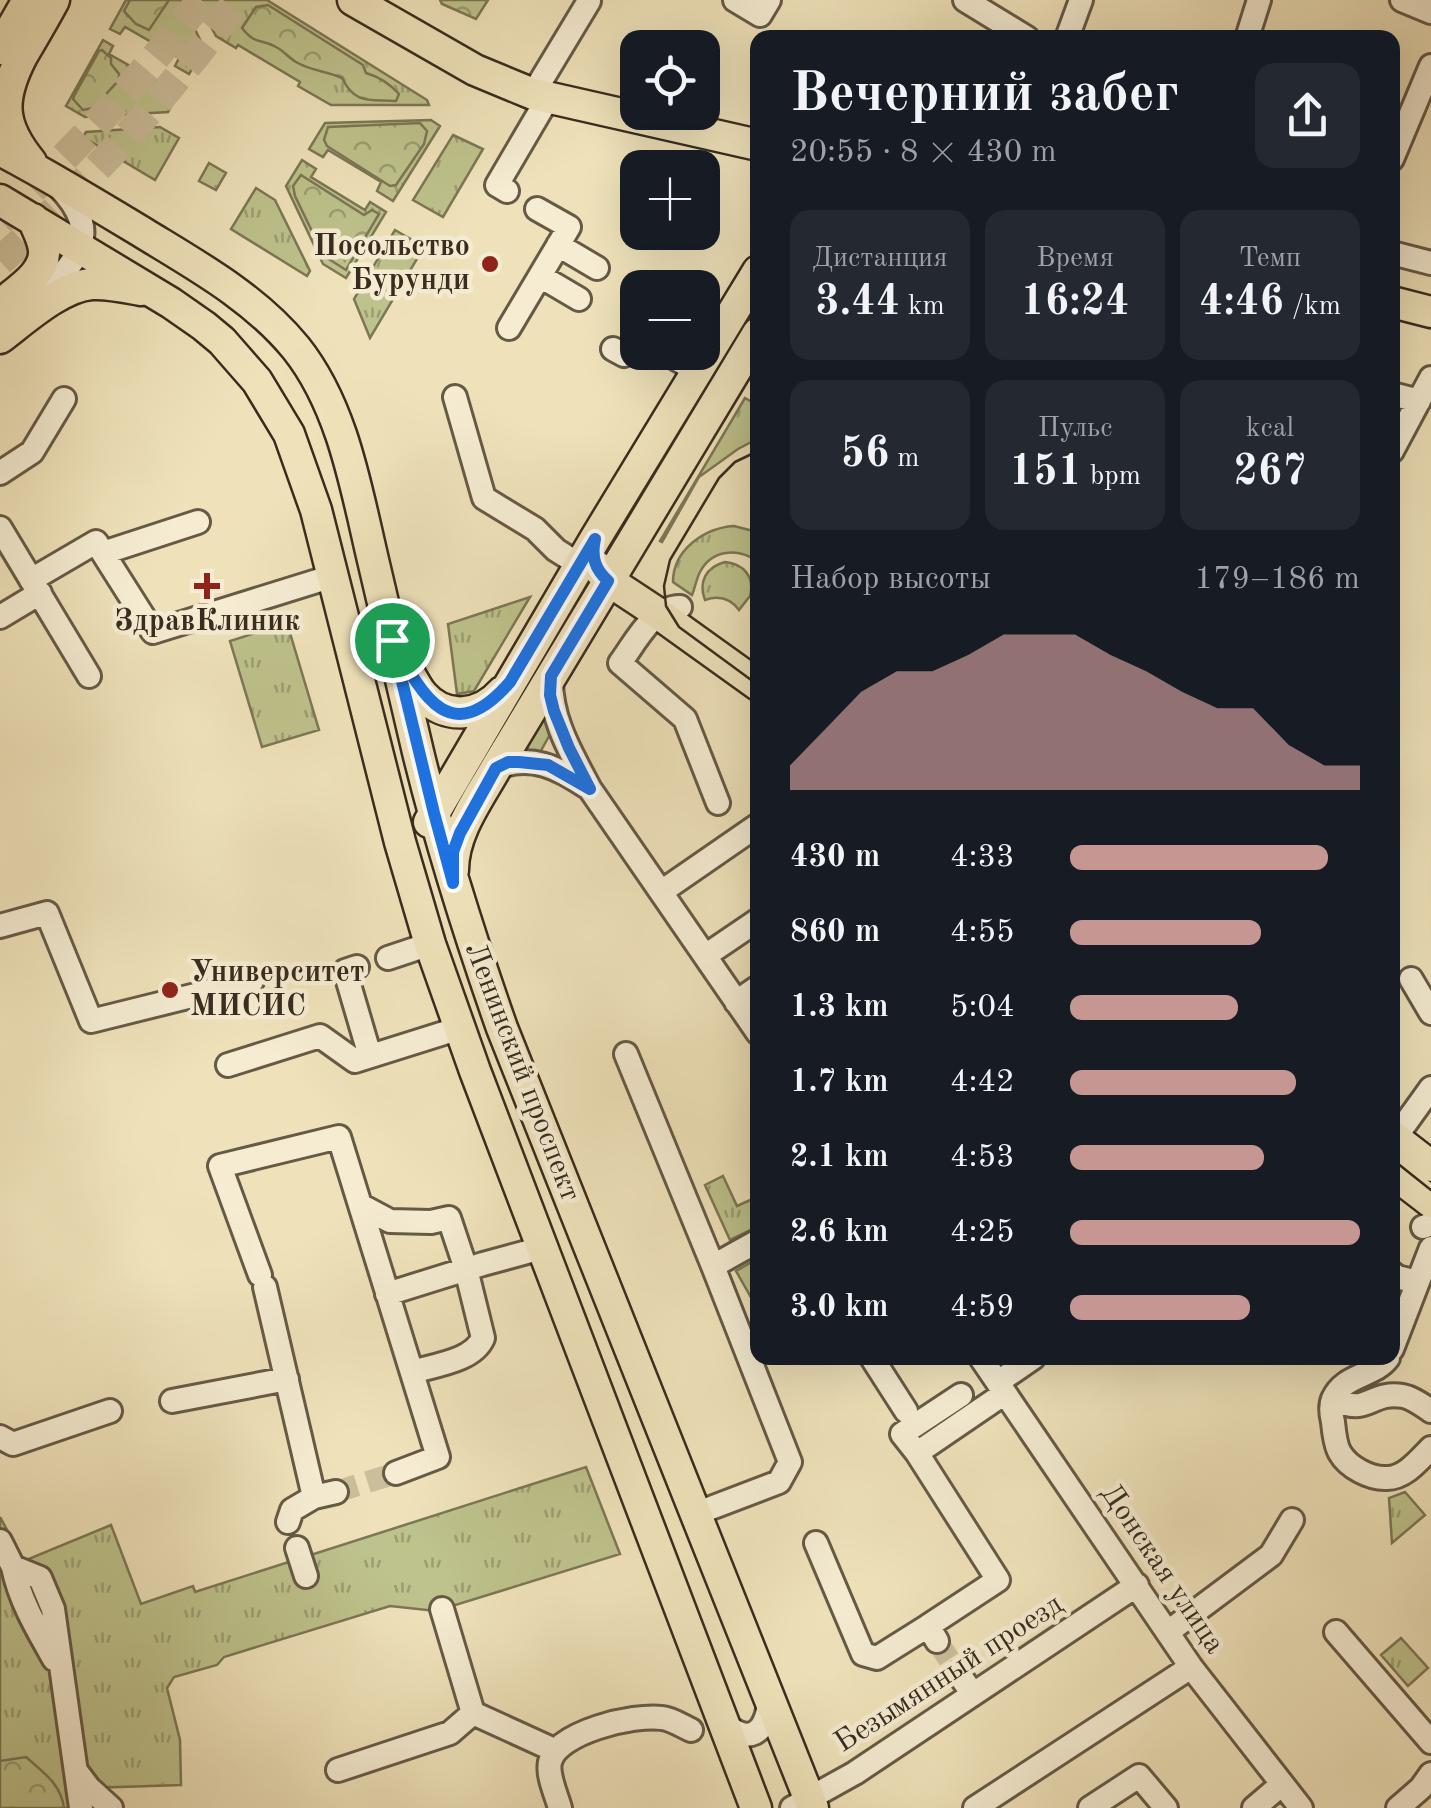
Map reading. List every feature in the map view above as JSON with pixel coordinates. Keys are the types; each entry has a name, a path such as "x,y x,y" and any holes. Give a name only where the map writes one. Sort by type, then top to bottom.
{"main road":[{"path":"0,49 28,0"},
{"path":"45,174 9,136 2,101 8,80 54,0"},
{"path":"369,4 492,79 541,96 750,146"},
{"path":"0,150 45,174"},
{"path":"0,170 45,174"},
{"name":"Ленинский проспект","path":"45,174 211,274 255,306 318,378 354,482 453,883 502,1028 769,1698 805,1805"},
{"path":"0,200 171,304"},
{"path":"1,317 43,260 42,242 33,219"},
{"path":"0,268 4,288 1,317"},
{"path":"1,317 92,284 127,287 171,304"},
{"path":"415,897 416,854 434,813 750,284"},
{"name":"Ленинский проспект","path":"171,304 204,326 240,361 294,443 307,479 430,944 756,1808"},
{"path":"1400,304 1431,312"},
{"path":"453,883 453,852 460,833 750,345"},
{"path":"673,410 683,403 696,405 703,415 701,428"},
{"path":"629,548 637,576 644,584 750,678"},
{"path":"588,552 608,581 669,610 750,658"},
{"path":"392,640 424,696 443,710 480,710 493,702 510,682"},
{"path":"1400,1142 1431,1166"},
{"path":"1400,1183 1429,1225"}],"street":[{"path":"734,0 760,16 769,0"},
{"path":"965,0 1014,30"},
{"path":"1070,30 1082,0"},
{"path":"1250,30 1259,0"},
{"path":"1402,0 1431,12"},
{"path":"507,191 497,186 590,1"},
{"path":"1400,141 1431,66"},
{"path":"1,317 69,269 82,248 84,232 77,209 45,174"},
{"path":"510,328 569,227 537,209"},
{"path":"558,245 597,268"},
{"path":"1400,255 1431,263"},
{"path":"540,276 579,299"},
{"path":"613,348 620,352"},
{"path":"1400,436 1431,378"},
{"path":"1400,396 1419,401"},
{"path":"455,397 484,498 535,529 556,550 588,552"},
{"path":"0,472 32,452 64,398"},
{"path":"103,553 198,522"},
{"path":"0,528 89,676"},
{"path":"0,617 96,542 153,632 333,576"},
{"path":"669,610 645,628 620,663 685,720 718,803"},
{"path":"551,676 554,711 590,789 750,1022"},
{"path":"496,768 508,762 548,765 590,789"},
{"path":"660,892 750,830"},
{"path":"0,926 47,912 91,1021 252,981"},
{"path":"705,956 750,925"},
{"path":"388,958 430,944"},
{"path":"357,968 346,971 370,1056"},
{"path":"1411,979 1431,1012"},
{"path":"736,1002 750,992"},
{"path":"228,1065 320,1036 355,1061 460,1028"},
{"path":"626,1054 750,1360"},
{"path":"1400,1129 1431,1088"},
{"path":"288,1522 292,1510 325,1494 287,1379 262,1281 220,1166 339,1137 438,1457 396,1473"},
{"path":"360,1205 390,1221 431,1222 449,1218 466,1269 483,1338 479,1347 469,1354 412,1372"},
{"path":"1400,1328 1417,1282 1429,1225"},
{"path":"713,1266 750,1245"},
{"path":"388,1294 542,1248"},
{"path":"1400,1278 1417,1282"},
{"path":"695,1514 779,1482 790,1462 752,1365"},
{"path":"876,1365 906,1411"},
{"name":"Донская улица","path":"986,1365 1191,1667 1301,1808"},
{"path":"916,1453 1002,1388 1026,1365"},
{"path":"1380,1365 1343,1384 1334,1397 1331,1408 1340,1452 1365,1474 1387,1478 1409,1470 1431,1448"},
{"path":"172,1401 287,1379"},
{"path":"816,1542 863,1654 877,1658 932,1633 998,1580 902,1434 961,1395"},
{"path":"1334,1397 1356,1407 1388,1396 1403,1396 1431,1411"},
{"path":"0,1437 13,1444 110,1411"},
{"path":"1168,1632 1271,1554 1292,1520"},
{"path":"0,1541 13,1567 40,1578 54,1609 81,1808"},
{"path":"297,1548 306,1576"},
{"name":"Безымянный проезд","path":"805,1805 1137,1585"},
{"path":"442,1609 473,1713 554,1750"},
{"path":"1336,1632 1431,1742"},
{"path":"974,1808 1191,1667"},
{"path":"958,1673 973,1694"},
{"path":"720,1720 738,1734 758,1732 765,1722 769,1698"},
{"path":"338,1770 450,1733 473,1713"},
{"path":"560,1808 548,1767 554,1750 567,1740 628,1718 665,1718 691,1730"},
{"path":"75,1769 111,1808"},
{"path":"1398,1808 1431,1774"},
{"path":"1090,1808 1139,1776 1166,1808"},
{"path":"1254,1808 1281,1786"}],"green space":[{"path":"126,0 181,0 204,48 189,74 175,66 179,58 125,27 120,34 110,29"},
{"path":"130,0 169,0 149,30 136,24 124,11"},
{"path":"197,0 267,0 427,100 429,105 331,105 298,86 300,82 216,36"},
{"path":"440,0 488,0 476,19"},
{"path":"268,5 363,65 366,73 399,94 396,101 358,97 342,78 302,65 276,47 251,37 242,28 256,7"},
{"path":"103,40 113,46 109,54 164,85 169,78 182,85 168,112 85,117 66,106"},
{"path":"102,50 111,58 119,80 93,108 83,110 73,99"},
{"path":"431,120 440,126 393,201 377,191 381,182 328,150 323,157 309,149 325,123"},
{"path":"420,123 427,131 424,144 396,185 390,186 327,146 324,140 328,127"},
{"path":"160,127 179,138 155,180 83,137 86,132"},
{"path":"453,135 483,149 443,217 413,200"},
{"path":"302,160 316,169 311,177 365,210 370,202 386,212 346,278 323,264 286,186"},
{"path":"209,163 226,173 216,190 199,181"},
{"path":"301,175 364,215 372,210 379,214 346,270 324,256 295,196 293,186"},
{"path":"256,188 275,200 310,271 307,276 231,229"},
{"path":"395,230 424,247 370,338 354,299"},
{"path":"745,398 750,401 750,443 699,477 660,541"},
{"path":"723,528 750,530 750,558 726,553 711,559 700,572 692,595 673,582 678,560 692,543"},
{"path":"732,563 749,577 750,596 739,610 724,599 705,600 703,581 718,564"},
{"path":"530,597 474,691 457,694 448,624"},
{"path":"287,623 319,730 262,747 230,641"},
{"path":"544,710 553,729 538,756 519,756"},
{"path":"723,1176 737,1206 750,1200 750,1230 730,1240 705,1185"},
{"path":"750,1263 750,1296 736,1271"},
{"path":"586,1467 620,1554 436,1611 390,1606 224,1657 217,1665 174,1677 167,1688 180,1740 181,1785 89,1788 86,1808 0,1808 0,1517 24,1561 111,1525 141,1604 193,1586 195,1592"},
{"path":"1405,1492 1425,1515 1392,1543 1389,1498"},
{"path":"1401,1638 1428,1668 1408,1686 1381,1655"},
{"path":"26,1757 55,1785 64,1808 0,1808 0,1761"}],"tunnel":[{"path":"0,220 105,114 201,0"},
{"path":"0,261 126,137 238,0"},
{"path":"336,1492 396,1473"},
{"path":"937,1641 958,1673"}],"tram line":[{"path":"750,455 735,462 719,478 670,560 664,586 666,606 679,627 750,679"},
{"path":"1400,1165 1431,1190"}],"place":[{"name":"Посольство Бурунди","path":"490,264"},
{"name":"ЗдравКлиник","path":"207,586"},
{"name":"Университет МИСИС","path":"170,990"}],"route":[{"path":"595,539 594,561 608,581 551,676 550,695 561,730 590,789 548,765 508,762 496,768 460,833 453,852 453,883 434,813 392,640 416,684 433,704 454,713 480,710 493,702 510,682 595,539"}]}
